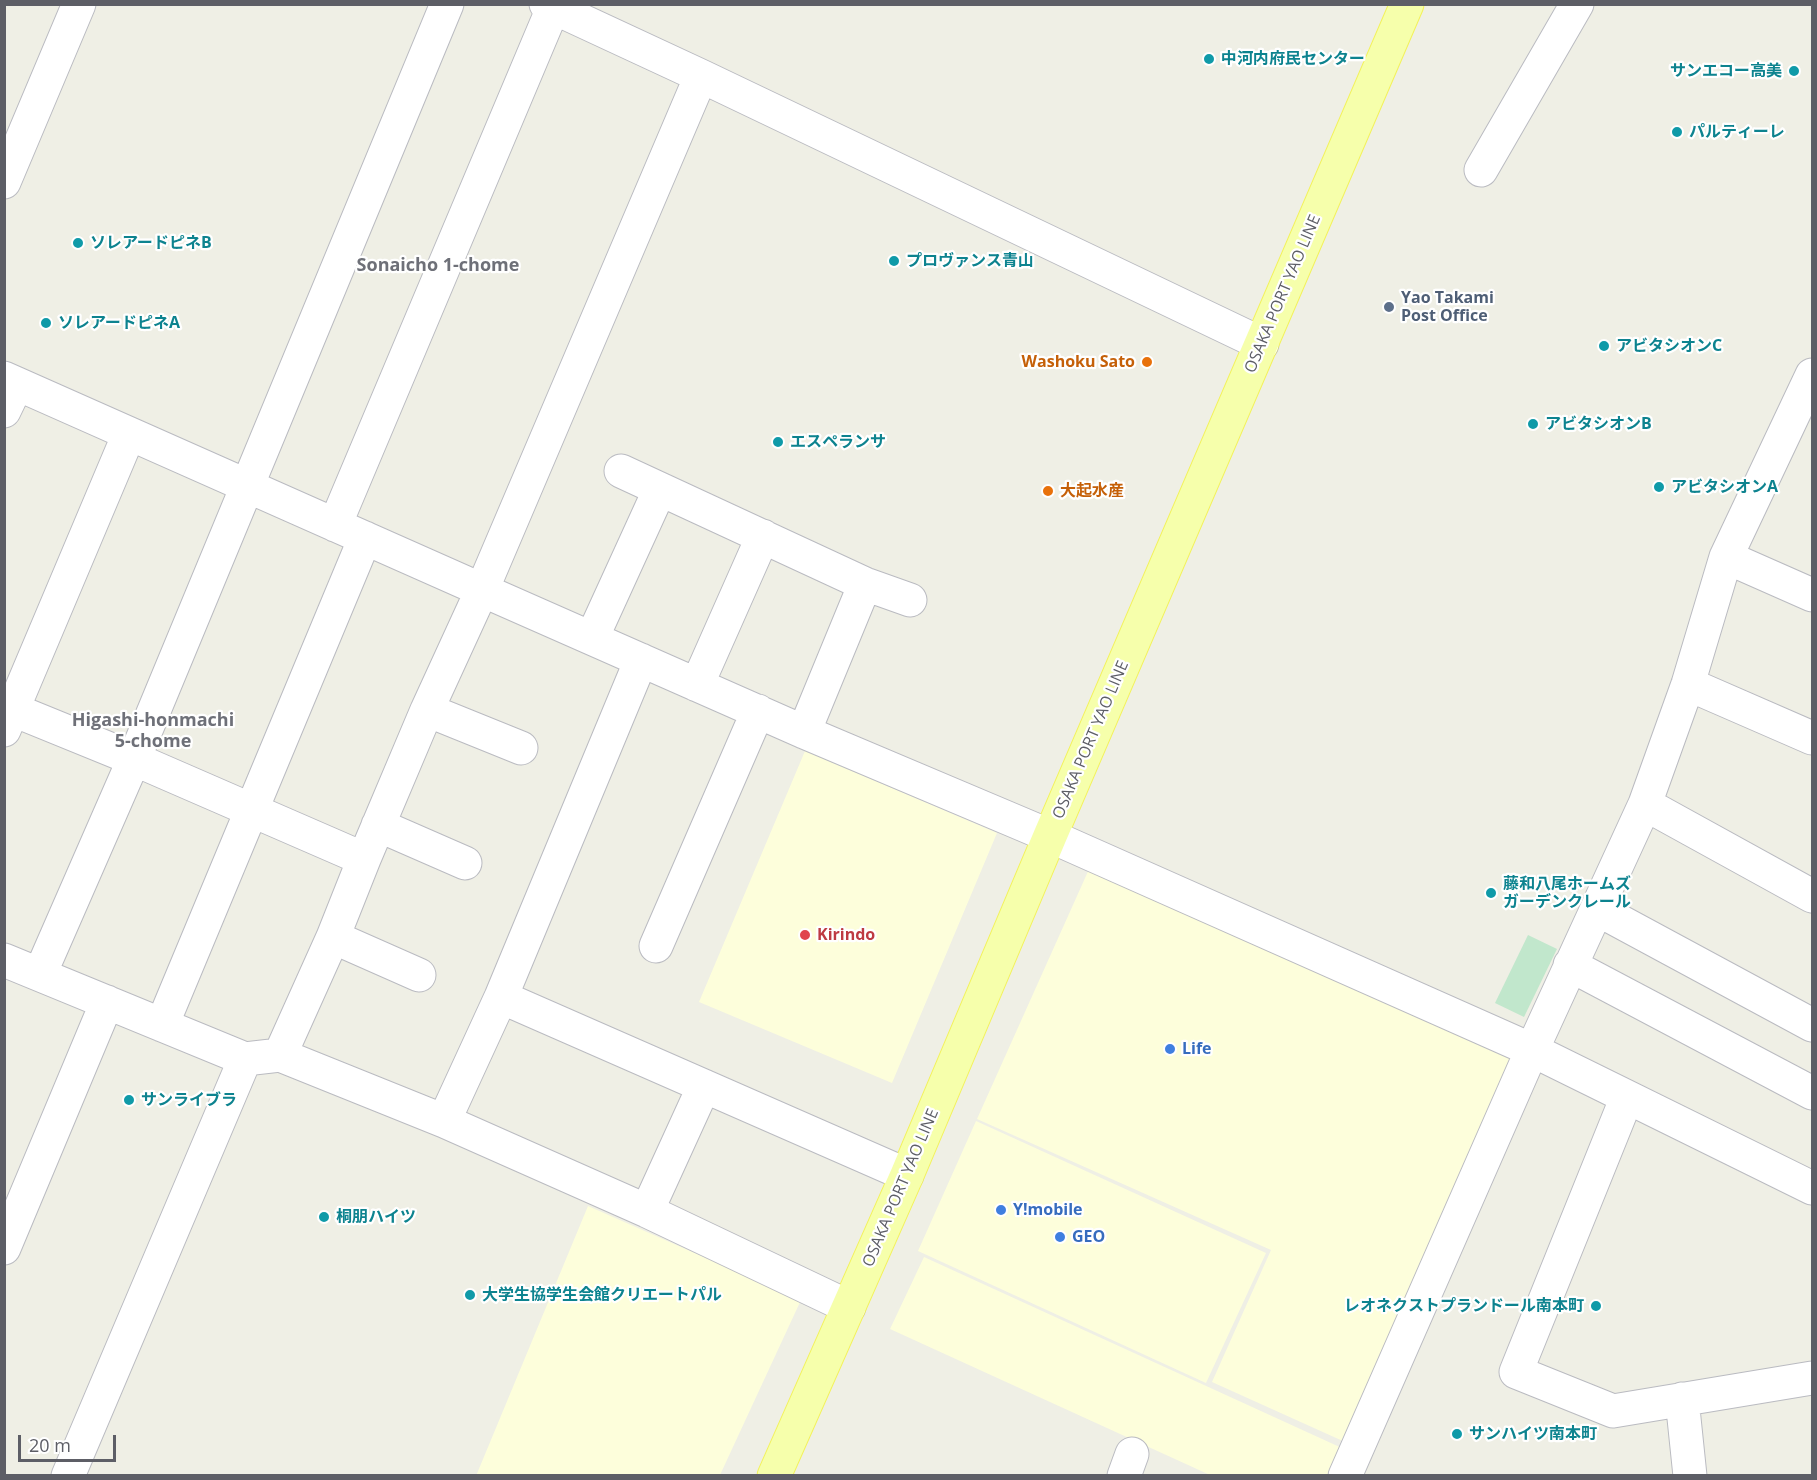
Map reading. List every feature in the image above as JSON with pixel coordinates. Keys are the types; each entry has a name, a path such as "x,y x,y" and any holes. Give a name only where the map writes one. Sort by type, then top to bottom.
{"main road":[{"name":"OSAKA PORT YAO LINE","path":"774,1476 908,1175 1050,836 1407,4"}],"street":[{"path":"4,182 79,4"},
{"path":"40,974 134,759 447,4"},
{"path":"1481,170 1577,4"},
{"path":"335,525 549,6 1262,344"},
{"path":"280,1055 333,937 378,825 482,591 700,76"},
{"path":"1345,1476 1532,1050 1645,804 1689,684 1726,557 1812,375"},
{"path":"9,391 129,434 804,732 1050,836 1532,1050 1812,1188"},
{"path":"129,434 7,716 134,759 364,859"},
{"path":"621,471 865,584 910,600"},
{"path":"592,639 660,489"},
{"path":"697,685 763,536"},
{"path":"162,1025 365,538"},
{"path":"1726,557 1812,595"},
{"path":"804,732 865,584"},
{"path":"444,1121 501,997 642,660"},
{"path":"1689,684 1812,738"},
{"path":"428,711 521,748"},
{"path":"656,946 758,711"},
{"path":"1645,804 1812,896"},
{"path":"378,825 465,863"},
{"path":"1597,909 1812,1025"},
{"path":"333,937 419,975"},
{"path":"4,960 245,1059 280,1055 444,1121 647,1211 849,1307"},
{"path":"1570,965 1812,1093"},
{"path":"501,997 908,1175"},
{"path":"4,1248 107,1002"},
{"path":"69,1476 245,1059"},
{"path":"647,1211 704,1086"},
{"path":"1627,1097 1516,1372 1613,1411 1812,1378"},
{"path":"1682,1399 1690,1476"}],"shaded area":[{"path":"805,751 997,833 892,1083 699,1002"},
{"path":"1090,867 1509,1055 1514,1066 1345,1442 1212,1382 1271,1250 977,1119"},
{"path":"1528,935 1557,949 1524,1017 1495,1003"},
{"path":"976,1121 1266,1253 1206,1383 918,1251"},
{"path":"588,1206 801,1300 720,1475 476,1476"},
{"path":"924,1257 1344,1449 1332,1475 1210,1475 890,1329"}],"place":[{"name":"中河内府民センター","path":"1209,59"},
{"name":"サンエコー高美","path":"1794,71"},
{"name":"パルティーレ","path":"1677,132"},
{"name":"ソレアードピネB","path":"78,243"},
{"name":"プロヴァンス青山","path":"894,261"},
{"name":"Yao Takami Post Office","path":"1389,307"},
{"name":"ソレアードピネA","path":"46,323"},
{"name":"アビタシオンC","path":"1604,346"},
{"name":"Washoku Sato","path":"1147,362"},
{"name":"アビタシオンB","path":"1533,424"},
{"name":"エスペランサ","path":"778,442"},
{"name":"アビタシオンA","path":"1659,487"},
{"name":"大起水産","path":"1048,491"},
{"name":"藤和八尾ホームズ ガーデンクレール","path":"1491,893"},
{"name":"Kirindo","path":"805,935"},
{"name":"Life","path":"1170,1049"},
{"name":"サンライブラ","path":"129,1100"},
{"name":"Y!mobile","path":"1001,1210"},
{"name":"桐朋ハイツ","path":"324,1217"},
{"name":"GEO","path":"1060,1237"},
{"name":"大学生協学生会館クリエートパル","path":"470,1295"},
{"name":"レオネクストプランドール南本町","path":"1596,1306"},
{"name":"サンハイツ南本町","path":"1457,1434"}],"district":[{"name":"Sonaicho 1-chome","path":"438,266"},
{"name":"Higashi-honmachi 5-chome","path":"153,731"}]}
